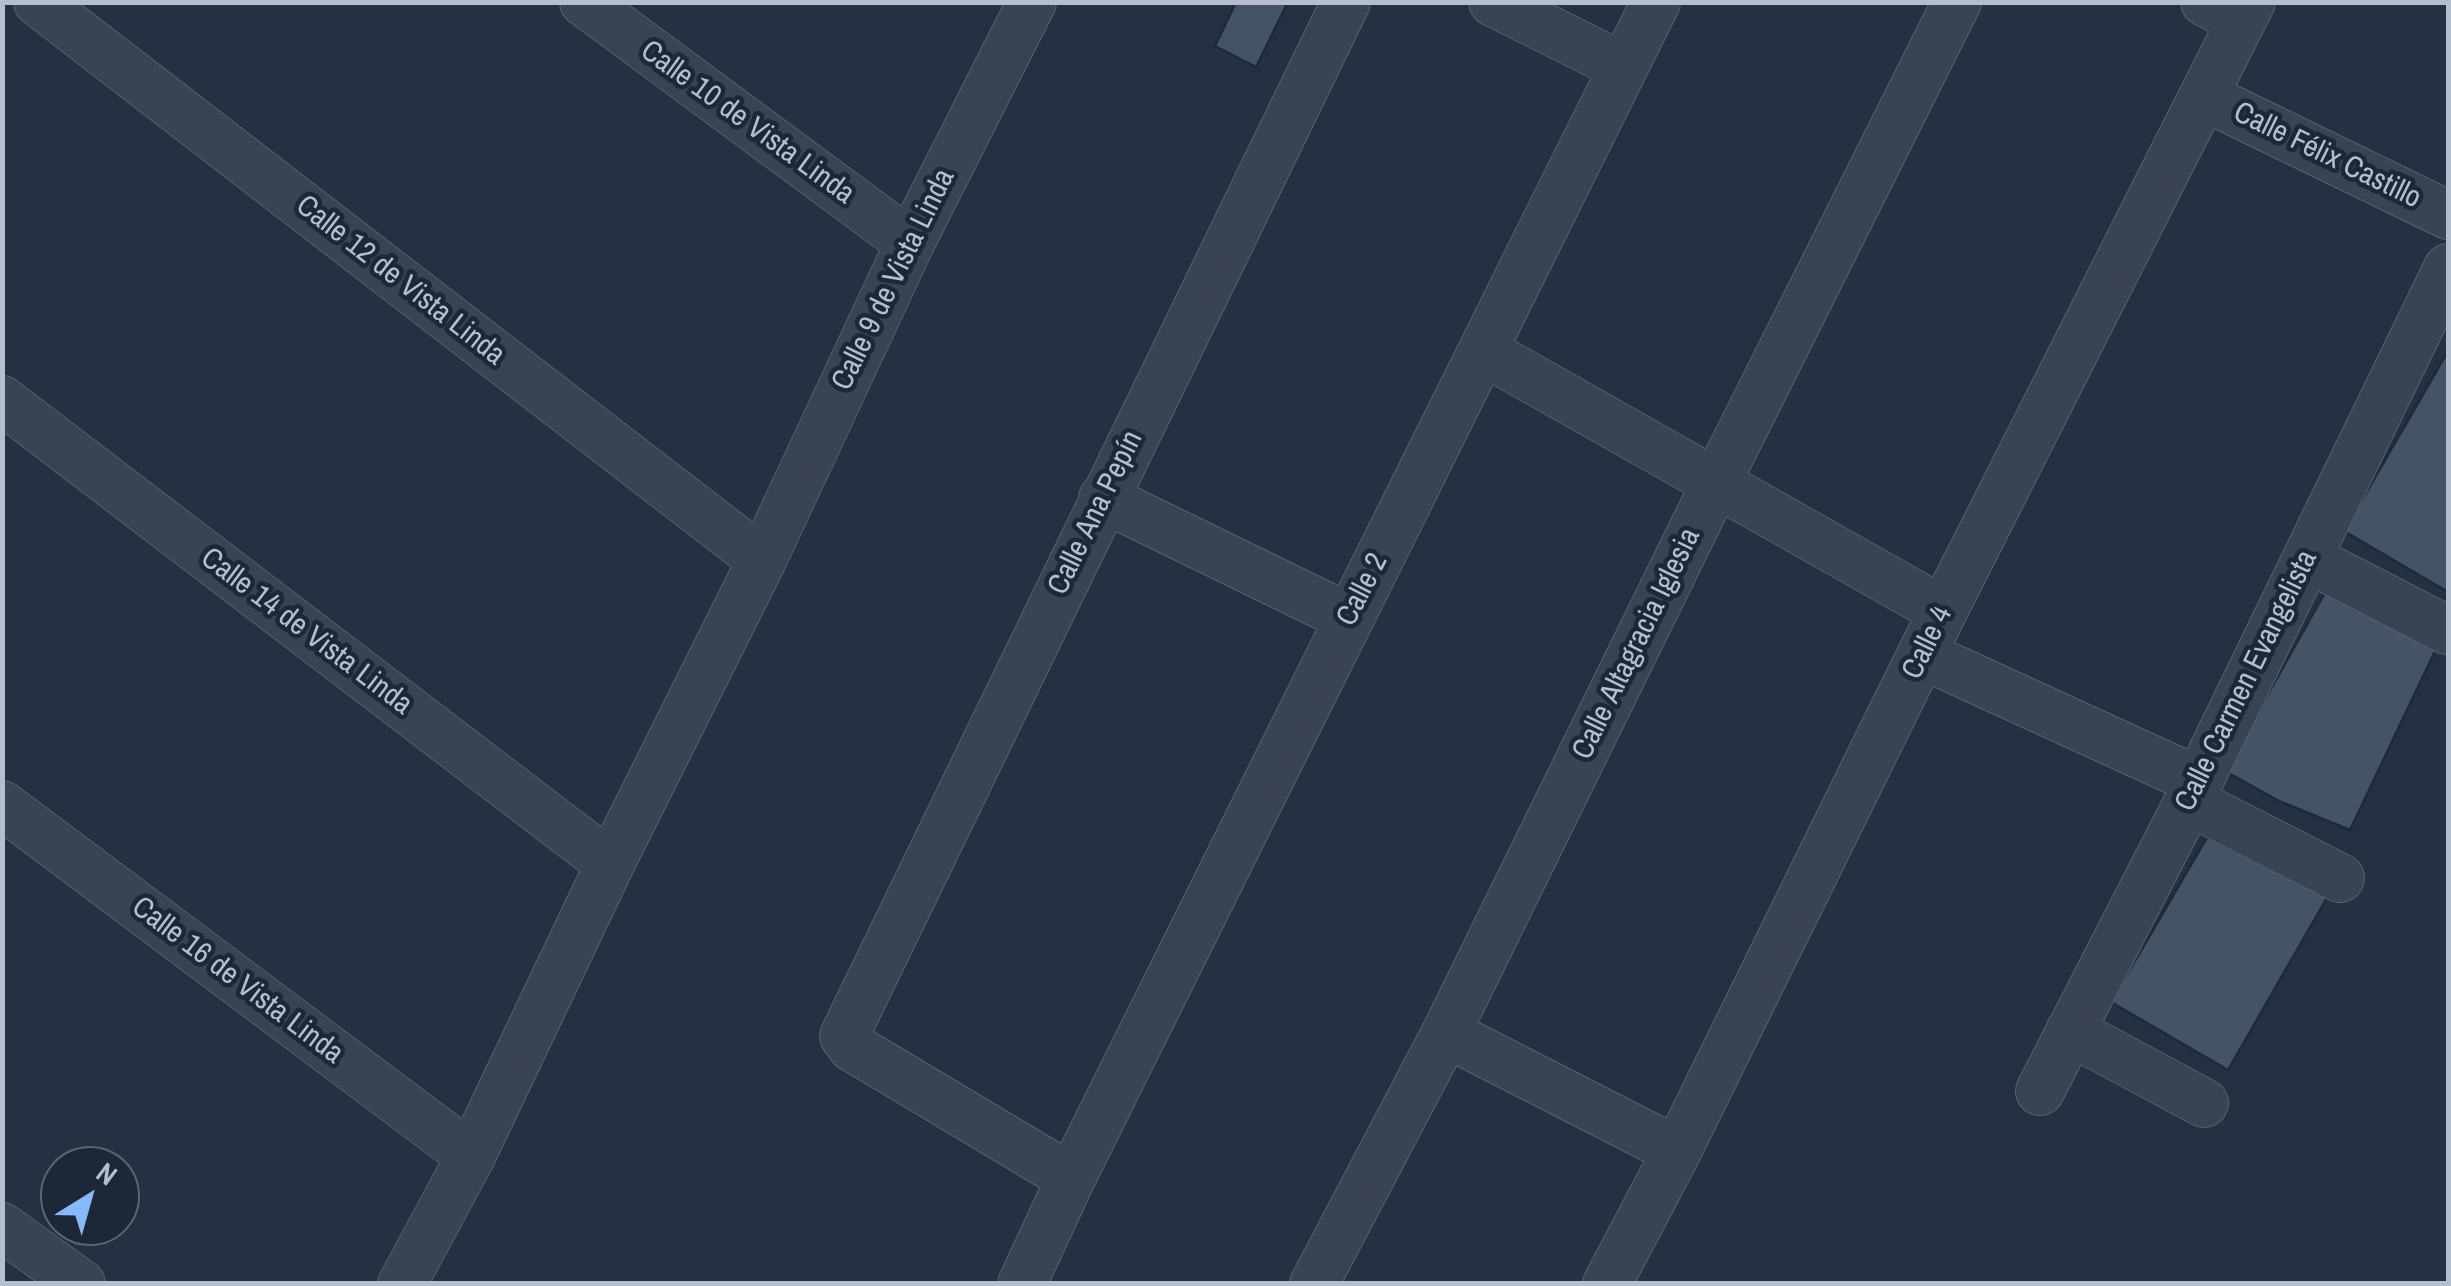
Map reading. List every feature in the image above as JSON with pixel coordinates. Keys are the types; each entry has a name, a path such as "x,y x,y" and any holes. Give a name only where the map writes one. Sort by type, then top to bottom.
{"street":[{"name":"Calle 12 de Vista Linda","path":"38,2 762,560"},
{"name":"Calle 10 de Vista Linda","path":"584,2 910,242"},
{"name":"Calle 9 de Vista Linda","path":"402,1284 471,1156 610,864 762,560 910,242 1032,2"},
{"name":"Calle Ana Pepín","path":"1072,1178 852,1047 844,1036 1346,2"},
{"path":"1494,2 1623,67"},
{"name":"Calle 2","path":"1022,1284 1348,618 1656,2"},
{"name":"Calle Altagracia Iglesia","path":"1314,1284 1446,1032 1958,2"},
{"name":"Calle 4","path":"1607,1284 1943,611 2206,97 2233,9"},
{"name":"Calle Félix Castillo","path":"2206,97 2448,215"},
{"name":"Calle Carmen Evangelista","path":"2040,1091 2442,297"},
{"path":"1483,351 1943,611"},
{"name":"Calle 14 de Vista Linda","path":"2,400 610,864"},
{"path":"1103,498 1348,618"},
{"path":"2307,558 2447,630"},
{"path":"1923,655 2193,791 2340,878"},
{"name":"Calle 16 de Vista Linda","path":"5,813 471,1156"},
{"path":"1446,1032 1676,1152"},
{"path":"2070,1032 2204,1103"},
{"path":"10,1248 81,1284"}],"building":[{"path":"1236,2 1288,2 1256,67 1215,46"},
{"path":"2448,351 2448,592 2344,531"},
{"path":"2327,589 2437,647 2350,830 2279,801 2225,771"},
{"path":"2216,822 2332,889 2228,1070 2111,1002"}]}
